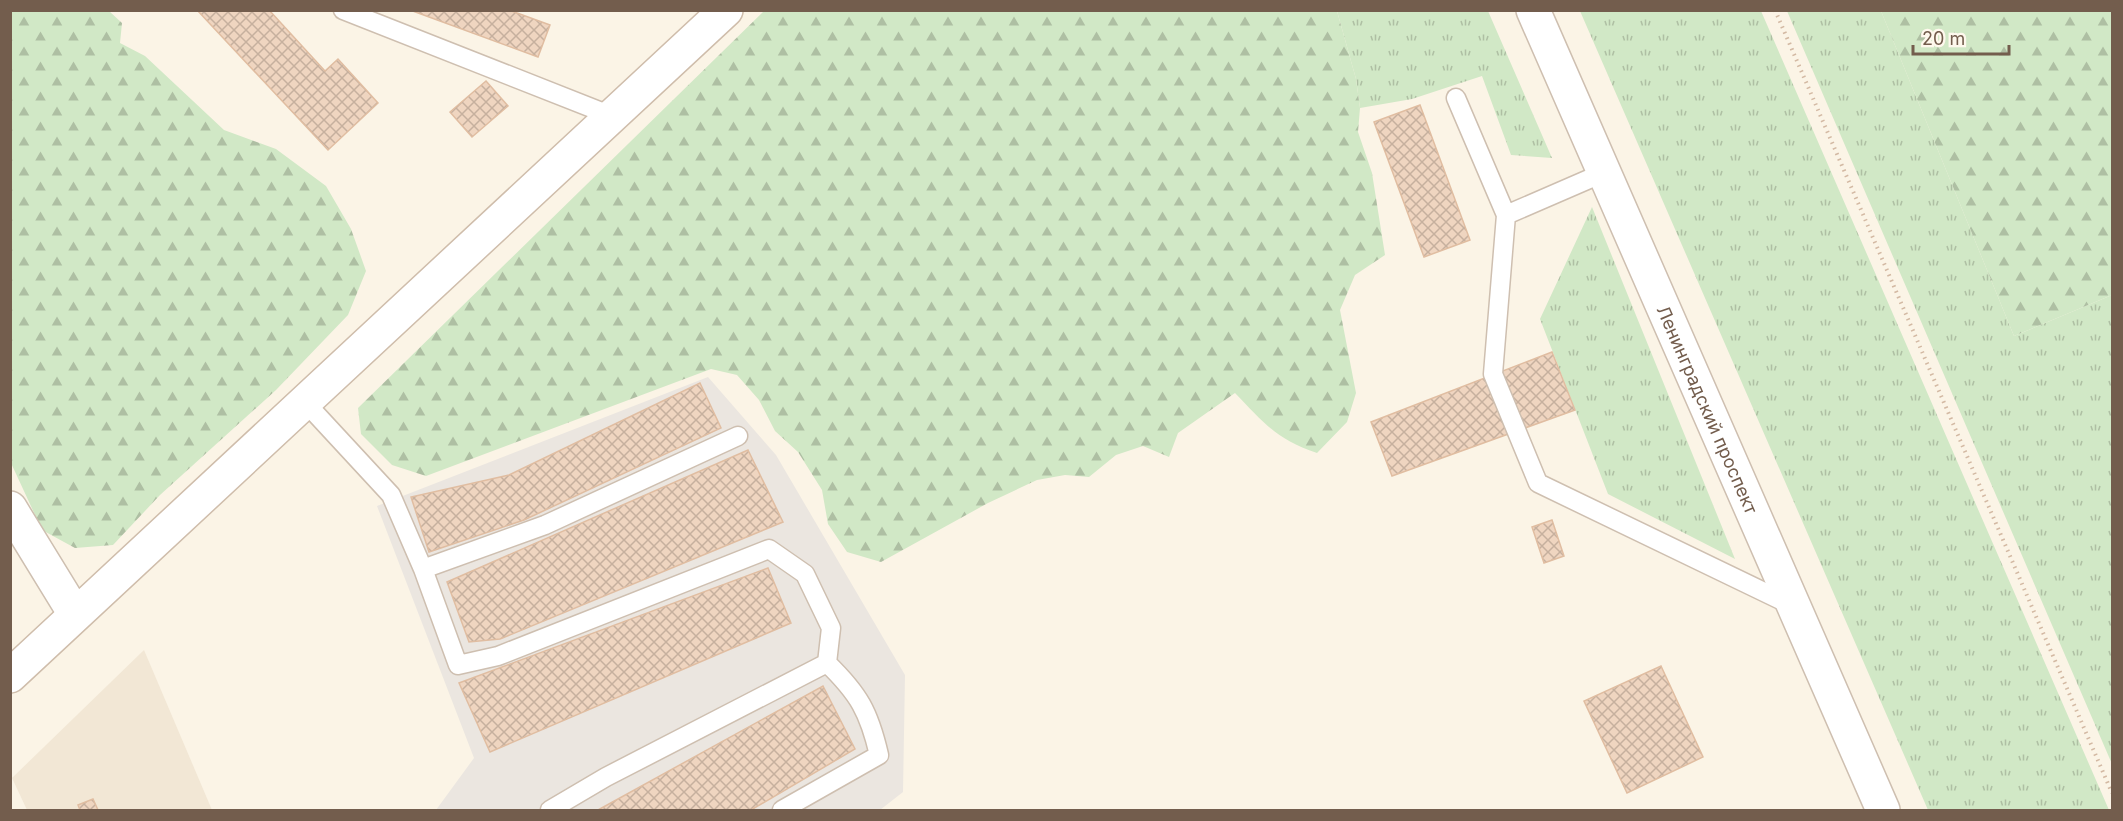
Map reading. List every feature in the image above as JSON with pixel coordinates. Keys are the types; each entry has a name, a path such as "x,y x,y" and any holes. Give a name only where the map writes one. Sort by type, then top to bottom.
{"street":[{"name":"Ленинградский проспект","path":"1533,10 1883,810"},
{"path":"10,676 723,11"},
{"path":"10,508 75,614"}],"lane":[{"path":"344,10 612,116"},
{"path":"1456,98 1506,216 1493,374 1538,483 1792,605"},
{"path":"1506,216 1603,173"},
{"path":"304,401 391,495 423,569 458,664 498,656 769,549 805,574 831,628 827,663"},
{"path":"423,569 545,525 738,436"},
{"path":"550,810 606,777 827,663"},
{"path":"782,810 879,755 873,729 853,688 827,663"}],"path":[{"path":"1775,10 2112,793"}],"shaded area":[{"path":"708,377 776,455 905,675 903,792 880,810 436,810 474,758 377,506"},
{"path":"144,650 212,810 27,810 12,778"}],"green space":[{"path":"11,11 109,11 122,23 120,43 145,56 224,130 276,149 326,186 351,229 366,271 348,315 276,390 160,495 113,545 75,548 42,530 11,463"},
{"path":"764,11 1337,11 1356,79 1360,108 1358,132 1372,173 1385,255 1355,275 1340,310 1356,393 1347,422 1317,453 1281,436 1235,393 1178,433 1169,457 1143,446 1116,455 1089,477 1065,475 1037,480 988,503 881,562 847,552 828,524 822,490 798,452 775,431 759,400 737,375 711,369 426,476 392,465 361,434 358,408"},
{"path":"1337,11 1488,11 1552,158 1511,155 1482,76 1412,99 1360,108 1356,79"},
{"path":"1580,11 1761,11 2109,810 1928,810"},
{"path":"1787,11 1881,11 2014,336 2112,295 2112,764"},
{"path":"1881,11 2112,11 2112,295 2014,336"},
{"path":"1592,207 1735,559 1608,494 1540,319"}],"building":[{"path":"197,10 269,10 325,71 338,59 378,103 328,150"},
{"path":"410,10 509,10 550,25 538,57"},
{"path":"486,81 508,106 472,137 450,112"},
{"path":"1420,105 1470,240 1424,257 1374,122"},
{"path":"1552,352 1575,410 1392,476 1371,422"},
{"path":"700,383 721,428 524,520 429,552 411,497 509,475"},
{"path":"748,450 783,522 500,639 469,642 447,582"},
{"path":"1552,520 1564,556 1544,563 1532,527"},
{"path":"768,568 791,623 490,752 459,683"},
{"path":"1661,666 1703,757 1627,793 1584,701"},
{"path":"823,686 855,749 751,810 598,810"},
{"path":"93,799 98,810 80,810 78,805"}]}
